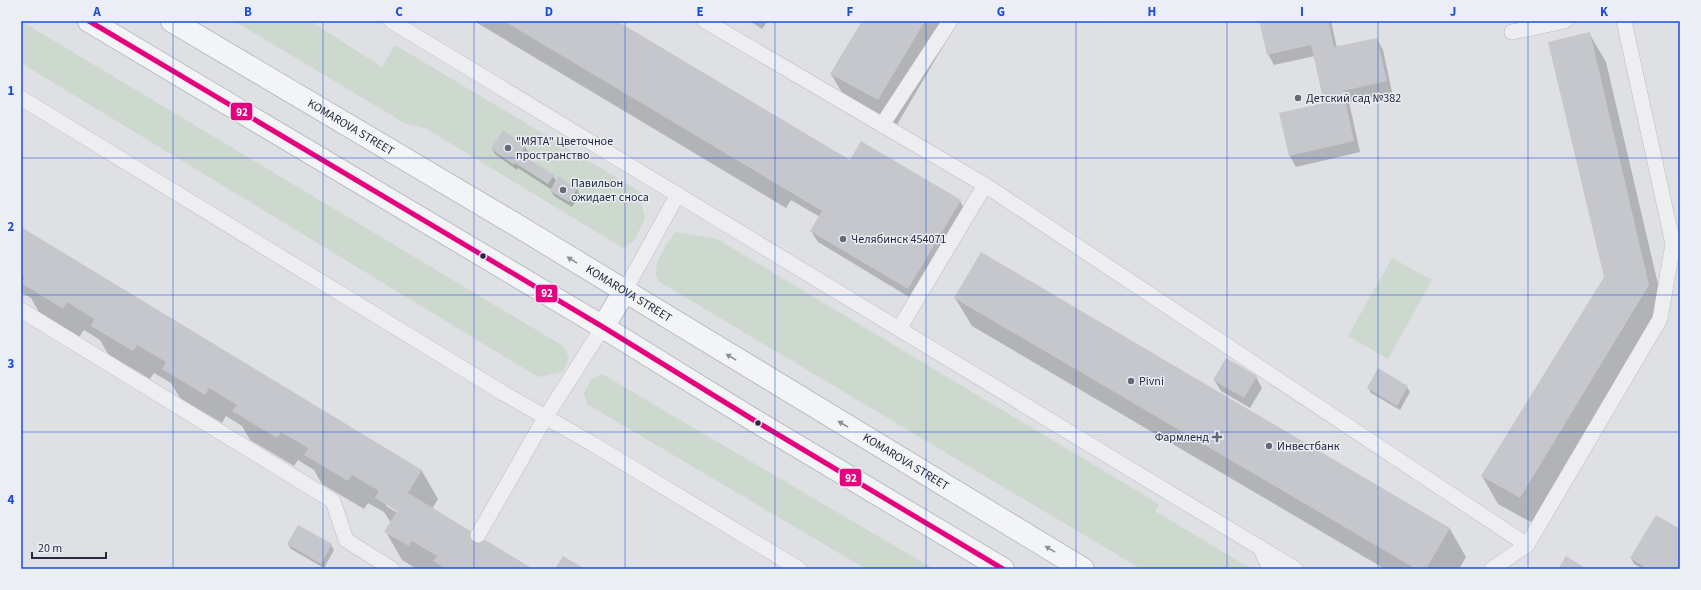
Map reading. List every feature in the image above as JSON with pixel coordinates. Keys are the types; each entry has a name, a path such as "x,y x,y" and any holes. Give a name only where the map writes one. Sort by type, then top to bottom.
{"main road":[{"path":"89,21 602,327 752,419 1003,569"},
{"name":"KOMAROVA STREET","path":"172,21 506,219 624,292 1083,569"},
{"path":"602,327 624,292"}],"lane":[{"path":"391,21 1295,569"},
{"path":"705,21 985,185 1527,545"},
{"path":"882,125 950,21"},
{"path":"1512,32 1565,21"},
{"path":"1492,569 1527,545 1660,319 1673,244 1624,21"},
{"path":"21,98 545,418 593,444 799,569"},
{"path":"899,329 985,185"},
{"path":"624,292 678,194"},
{"path":"21,310 333,501 346,540 392,569"},
{"path":"478,535 545,418 602,327"},
{"path":"1260,547 1270,569"}],"shaded area":[{"path":"21,21 563,346 569,357 563,372 538,377 21,63"},
{"path":"234,21 310,21 382,67 395,45 639,191 645,219 634,241 623,248 425,128 406,124"},
{"path":"675,232 717,239 1159,504 1155,511 1243,564 1255,569 1141,569 658,281 656,268 660,255"},
{"path":"1392,258 1432,280 1388,359 1348,336"},
{"path":"602,374 934,569 866,569 587,404 584,393 591,380"}],"building":[{"path":"504,21 617,21 850,160 861,141 961,200 908,289 810,231 822,211"},
{"path":"862,21 925,21 878,100 830,74"},
{"path":"1259,21 1328,21 1334,47 1377,38 1387,81 1343,91 1354,141 1289,156 1279,113 1324,103 1311,45 1267,55"},
{"path":"1590,32 1649,285 1520,498 1481,476 1604,277 1548,42"},
{"path":"503,130 526,146 521,154 554,175 548,184 515,163 514,165 491,149"},
{"name":"Павильон ожидает сноса","path":"558,176 577,189 569,202 550,191"},
{"path":"21,227 422,470 408,493 533,569 446,569 433,561 437,556 412,541 409,546 384,532 397,511 375,498 379,491 352,475 348,481 304,455 308,448 281,432 277,438 232,411 237,405 209,388 205,395 162,369 166,362 137,345 133,351 91,326 94,319 67,302 63,309 21,283 25,277 21,275"},
{"path":"981,252 1450,528 1426,569 1416,569 954,298"},
{"path":"1226,358 1257,376 1244,398 1213,380"},
{"path":"1378,368 1408,386 1397,406 1367,388"},
{"path":"1656,515 1680,529 1680,565 1677,569 1648,569 1630,558"},
{"path":"298,525 332,544 321,564 287,544"},
{"path":"563,556 585,569 555,569"},
{"path":"1566,556 1587,569 1558,569"}],"transit line":[{"name":"92","path":"89,21 603,327 752,419 1003,569"}],"place":[{"name":"Детский сад №382","path":"1298,98"},
{"name":"\"МЯТА\" Цветочное пространство","path":"508,148"},
{"name":"Павильон ожидает сноса","path":"563,190"},
{"name":"Челябинск 454071","path":"843,239"},
{"name":"Pivni","path":"1131,381"},
{"name":"Фармленд","path":"1217,437"},
{"name":"Инвестбанк","path":"1269,446"}]}
